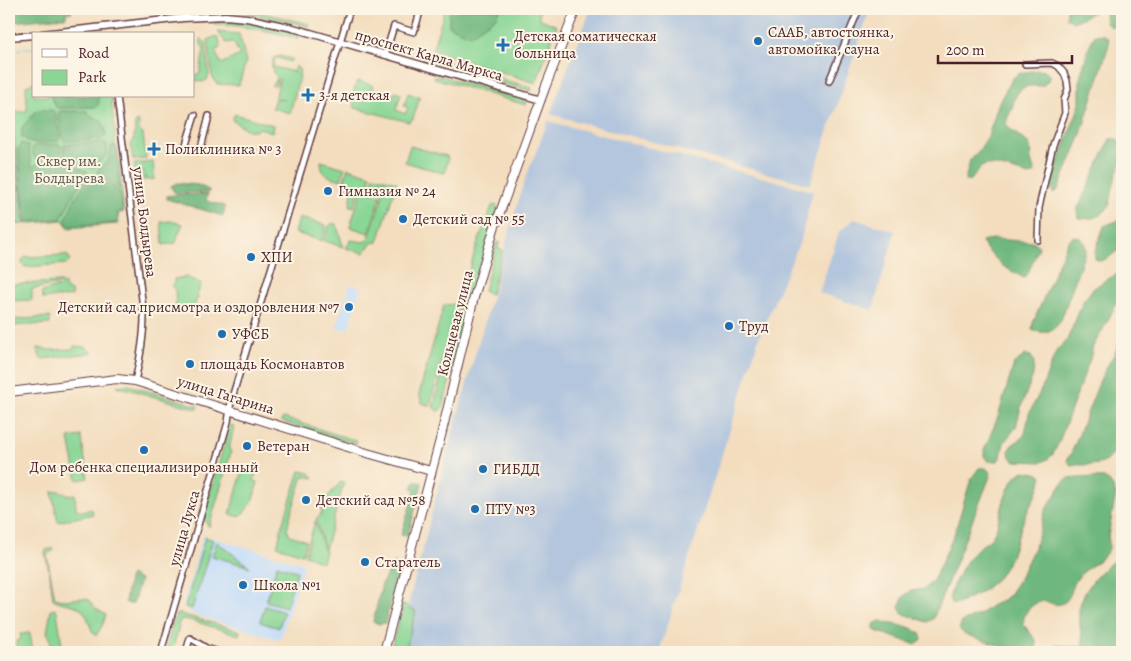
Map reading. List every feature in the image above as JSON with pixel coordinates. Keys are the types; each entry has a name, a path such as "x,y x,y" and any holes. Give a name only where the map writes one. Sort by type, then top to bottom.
{"main road":[{"name":"Кольцевая улица","path":"384,652 441,436 473,301 494,229 576,9"},
{"name":"улица Гагарина","path":"9,392 117,379 134,380 229,411 431,471"}],"street":[{"name":"улица Лукса","path":"162,652 228,422 231,400 350,9"},
{"path":"385,55 394,26 414,32 420,12 413,9"},
{"path":"829,81 859,9"},
{"name":"проспект Карла Маркса","path":"59,32 183,18 207,16 235,17 269,22 541,100"},
{"path":"109,26 110,32"},
{"path":"9,37 32,35"},
{"path":"1024,64 1052,63 1058,66 1068,81 1068,89 1064,100 1065,113 1054,145 1039,208 1038,240"},
{"name":"улица Болдырева","path":"117,98 144,316 140,363 134,380"},
{"path":"185,148 195,115"},
{"path":"200,152 209,116"},
{"path":"186,652 190,638 202,649 219,652"}],"shaded area":[{"path":"591,9 870,9 810,185 550,114"},
{"path":"548,121 813,191 801,239 760,335 659,652 396,652 452,435 506,243 523,185"},
{"path":"9,141 14,141 24,224 9,226"},
{"path":"854,219 895,231 873,310 819,293 839,232"},
{"name":"Детский сад присмотра и оздоровления №7","path":"350,284 361,287 348,330 336,327"},
{"name":"Школа №1","path":"203,535 304,564 280,640 195,615 183,606"}],"green space":[{"path":"9,9 71,9 72,12 66,13 66,17 11,22"},
{"path":"206,9 247,9 311,26 233,10"},
{"path":"444,9 540,9 539,18 557,26 536,83 432,50"},
{"path":"451,9 500,9 495,18 470,35 449,26"},
{"path":"1067,9 1099,9 1073,22 1067,18"},
{"path":"1102,9 1122,9 1122,16 1111,27 1106,23 1105,13"},
{"path":"222,21 276,27 294,34 299,39 257,29 214,25 214,22"},
{"path":"218,32 239,34 246,61 239,85 217,84 212,76 208,40 216,36 220,42 220,48 215,51 221,64 240,55 233,42 226,43"},
{"path":"1102,34 1108,38 1109,44 1080,137 1058,190 1053,193 1051,187 1052,180 1080,104 1080,77 1090,44 1095,35"},
{"path":"200,38 206,43 209,75 207,80 202,82 195,80 195,74 200,73 204,49"},
{"path":"424,55 532,88 531,91 428,62 423,59"},
{"path":"280,56 292,59 290,62 278,58 275,59 273,64 274,67 294,72 296,66 300,71 290,113 272,108 280,79 278,79 277,85 271,85 277,77 272,68 273,58"},
{"path":"1039,70 1045,71 1050,76 1047,82 1042,86 1023,88 1017,93 1006,124 1027,142 1030,147 1035,173 1029,175 985,165 979,169 971,180 965,181 970,160 977,154 988,136 999,102 1013,78 1018,74"},
{"path":"442,76 527,101 526,105 434,78"},
{"path":"357,81 372,85 373,90 393,96 395,92 401,94 396,110 405,114 408,107 404,106 408,93 420,97 413,119 409,122 355,108 352,97"},
{"name":"Сквер им. Болдырева","path":"32,83 32,98 111,98 124,212 118,214 119,224 69,228 63,220 25,224 11,113 26,111 26,86"},
{"path":"51,98 98,98 99,103 96,107 57,108"},
{"path":"37,110 51,110 55,112 60,139 58,141 31,143 22,137 22,127"},
{"path":"60,111 87,111 93,118 101,120 106,131 105,138 65,141 58,114"},
{"path":"235,114 273,125 272,132 259,128 256,131 248,130 233,121"},
{"path":"137,121 143,134 146,159 133,160 131,145"},
{"path":"1110,139 1117,139 1122,149 1122,155 1110,203 1105,211 1097,216 1087,219 1078,217 1077,210"},
{"path":"13,142 23,224 12,224 11,222 15,221 12,196 16,195 15,184 11,184 9,169 9,143"},
{"path":"103,142 107,145 107,155 92,168 65,160 64,158 65,144"},
{"path":"22,143 28,146 33,167 38,163 64,162 87,171 88,175 76,190 61,219 25,221 18,149"},
{"path":"59,144 61,146 60,160 38,161 33,155 32,148 35,145"},
{"path":"113,145 117,150 120,189 98,174 98,170 109,159"},
{"path":"410,146 447,156 445,172 405,162"},
{"path":"321,161 345,168 341,180 324,173"},
{"path":"153,162 155,179 146,180 144,170 145,180 140,181 139,186 136,186 134,164"},
{"path":"348,168 371,175 368,186 360,188 354,207 350,206 352,191 345,187 343,183"},
{"path":"93,176 120,192 123,211 117,212 118,221 116,223 68,225 65,221 73,202 80,190"},
{"path":"374,176 397,182 378,242 371,243 364,253 346,248 351,240 363,242 368,240 383,195 380,190 370,187"},
{"path":"177,183 198,185 209,190 209,192 177,193 174,192 171,186"},
{"path":"362,189 381,195 369,233 350,227"},
{"path":"208,194 207,201 224,206 223,216 167,199 167,196 174,195"},
{"path":"495,205 497,210 472,292 465,295 462,293 476,248 492,206"},
{"path":"299,218 326,225 322,241 295,233"},
{"path":"1122,219 1122,247 1108,258 1101,261 1095,259 1095,252 1104,226"},
{"path":"170,221 183,224 176,243 163,245 161,222"},
{"path":"333,223 337,225 343,247 324,241 328,227"},
{"path":"1074,236 1082,240 1086,249 1061,320 1056,327 1049,331 1032,330 1033,323 1068,241"},
{"path":"993,239 1035,242 1039,247 1024,278 1003,266 987,250 982,242"},
{"path":"497,242 499,242 498,249 503,250 491,294 484,292 484,290"},
{"path":"66,255 70,261 67,264 25,267 22,264 23,259 26,257"},
{"path":"1122,272 1122,292 1093,346 1090,359 1053,454 1042,462 1015,461 1010,457 1009,451 1012,445 1025,434 1029,414 1057,350 1067,340 1084,300 1093,289"},
{"path":"185,277 201,283 197,296 199,298 196,300 193,312 176,307 175,289 171,286 174,283 174,279"},
{"path":"61,282 56,285 32,289 32,300 9,301 13,284"},
{"path":"65,283 65,288 71,291 72,296 43,299 42,292"},
{"path":"464,299 469,304 443,407 437,411 433,407 461,300"},
{"path":"457,304 430,406 422,403 419,394 444,305"},
{"path":"50,317 50,324 9,326 9,320"},
{"path":"1122,325 1122,437 1112,455 1103,463 1071,465 1067,460 1101,378 1118,347"},
{"path":"74,346 85,347 92,352 41,359 37,349 73,349"},
{"path":"1025,355 1031,356 1034,362 1033,375 1016,427 1004,443 998,461 988,461 984,456 984,450 998,417 1014,364"},
{"path":"128,385 198,406 197,409 117,386"},
{"path":"284,418 357,441 356,444 281,421"},
{"path":"230,426 234,427 229,449 231,452 209,527 205,520 202,519"},
{"path":"81,436 88,478 77,480 69,438"},
{"path":"256,465 258,465 254,481 258,482 252,503 240,517 230,514 243,469 255,470"},
{"path":"979,468 986,468 991,473 933,619 927,622 902,613 899,606 905,595 911,591 924,589 934,579 954,535 971,479"},
{"path":"300,471 310,473 314,478 303,476 287,530 290,535 307,541 303,554 277,546"},
{"path":"1023,471 1042,476 1039,488 1024,519 1010,559 998,578 983,591 958,604 951,604 951,592 959,573 974,552 990,539 995,532 1007,492 1013,480"},
{"path":"1077,477 1104,478 1110,482 1116,494 1108,536 1109,549 1101,559 1079,576 1066,601 1055,604 1040,601 1027,611 1023,624 1036,640 1036,652 1018,652 964,634 959,629 962,622 980,614 1009,595 1036,544 1045,511 1064,481"},
{"path":"415,481 422,483 409,532 407,536 401,535 415,490 412,488"},
{"path":"341,482 344,482 325,550 316,518 322,512 320,505"},
{"path":"59,491 67,495 75,494 76,509 82,511 92,509 93,514 58,522 52,492"},
{"path":"315,521 325,552 322,562 305,555"},
{"path":"205,537 213,540 192,609 185,607"},
{"path":"217,542 250,567 212,556"},
{"path":"53,548 54,550 47,555 55,598 64,600 88,599 96,609 106,615 96,636 87,617 80,608 53,599 45,553 46,550"},
{"path":"1122,557 1122,652 1049,652 1049,649 1056,645 1075,647 1083,645 1079,610 1084,594 1108,565"},
{"path":"393,563 401,568 385,623 380,624 373,622 382,584"},
{"path":"277,565 297,571 286,607 266,601"},
{"path":"131,575 140,580 133,604 129,604 125,602"},
{"path":"403,604 416,611 405,652 390,652"},
{"path":"265,606 284,612 279,628 260,622"},
{"path":"55,609 57,611 63,652 53,652 47,633 51,610"},
{"path":"176,614 240,631 239,635 181,619 172,652 165,652"},
{"path":"880,621 911,628 920,633 922,639 919,643 914,644 876,631 874,624"},
{"path":"30,633 33,652 17,652 16,641 21,639 20,634"}],"waterway":[{"path":"24,48 32,48"},
{"path":"9,50 21,49"}],"place":[{"name":"СААБ, автостоянка, автомойка, сауна","path":"758,41"},
{"name":"Детская соматическая больница","path":"503,45"},
{"name":"3-я детская","path":"308,95"},
{"name":"Поликлиника № 3","path":"154,149"},
{"name":"Гимназия № 24","path":"328,191"},
{"name":"Детский сад № 55","path":"403,219"},
{"name":"ХПИ","path":"251,257"},
{"name":"Детский сад присмотра и оздоровления №7","path":"349,307"},
{"name":"Труд","path":"729,326"},
{"name":"УФСБ","path":"222,334"},
{"name":"площадь Космонавтов","path":"190,364"},
{"name":"Ветеран","path":"247,446"},
{"name":"Дом ребенка специализированный","path":"144,450"},
{"name":"ГИБДД","path":"483,469"},
{"name":"Детский сад №58","path":"306,500"},
{"name":"ПТУ №3","path":"475,509"},
{"name":"Старатель","path":"365,562"},
{"name":"Школа №1","path":"243,585"}]}
